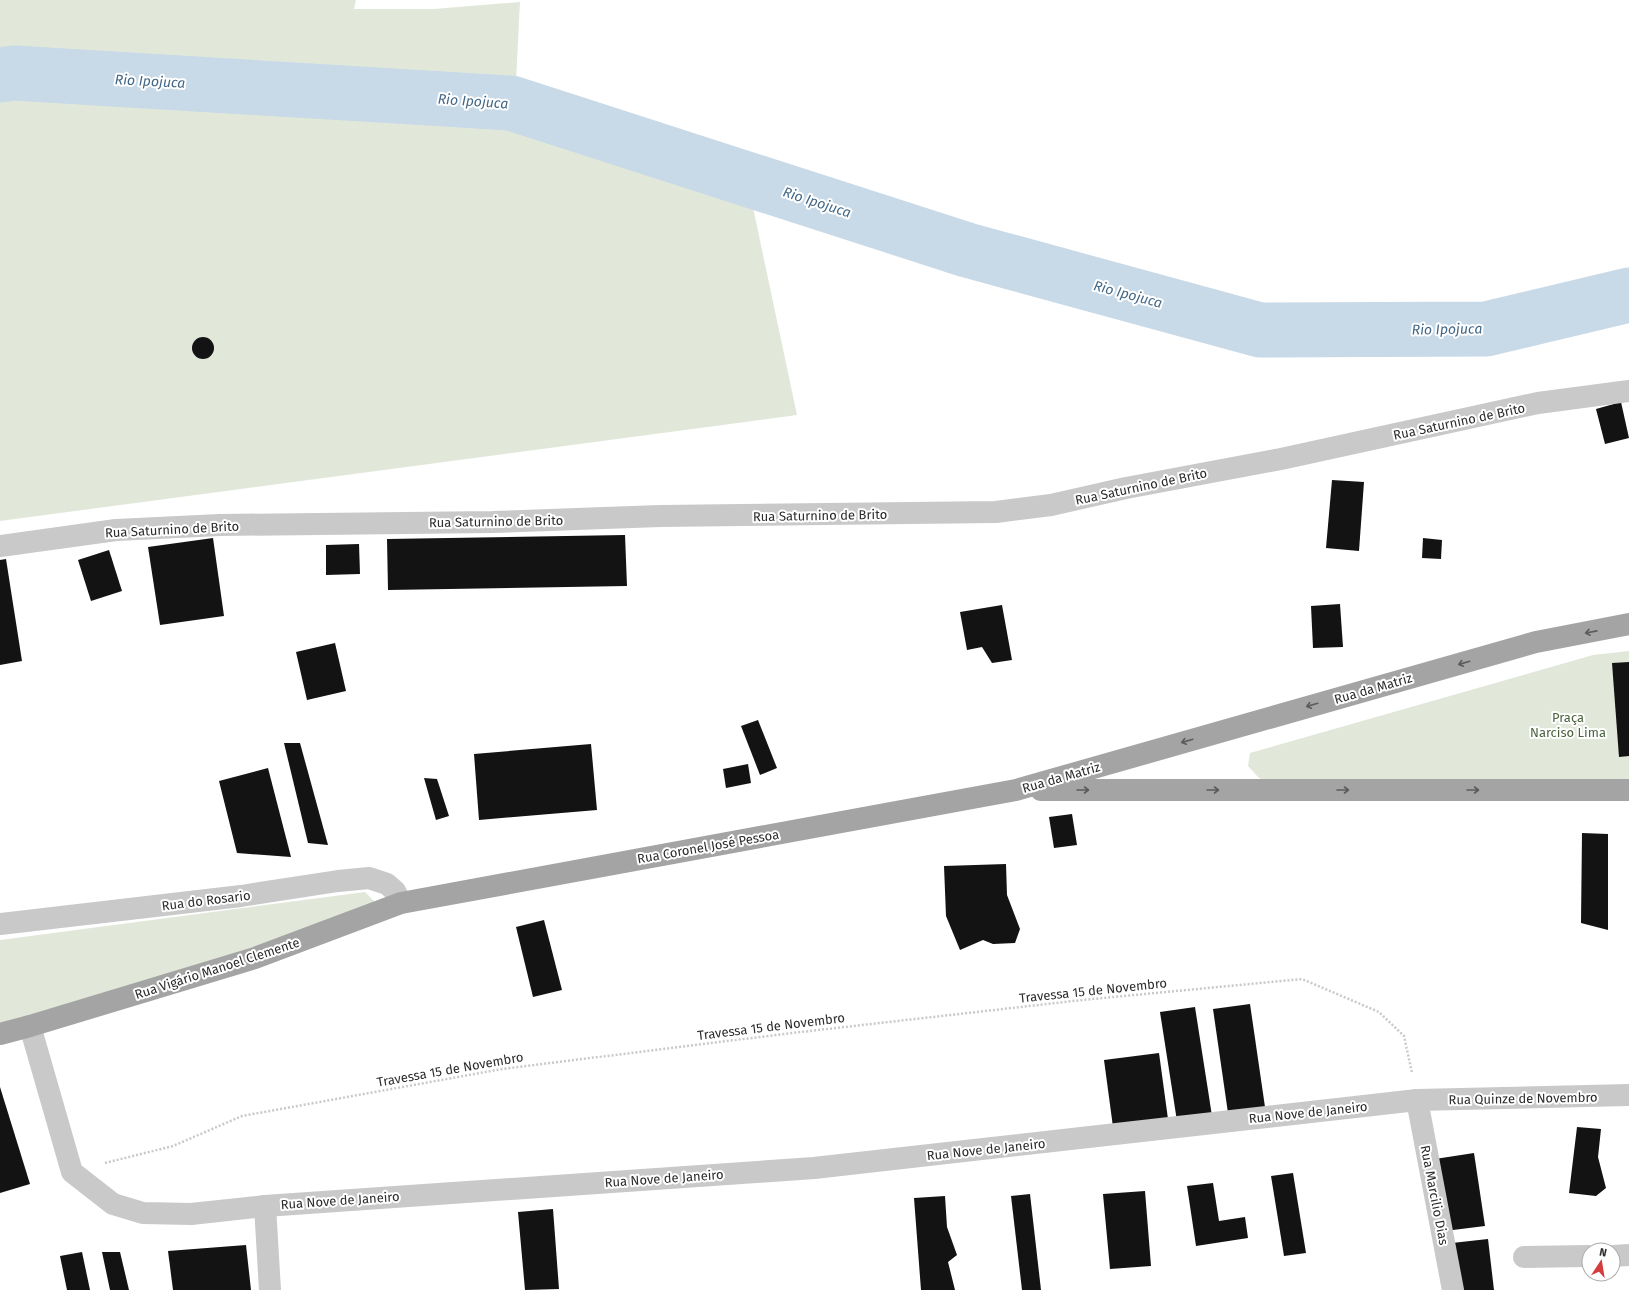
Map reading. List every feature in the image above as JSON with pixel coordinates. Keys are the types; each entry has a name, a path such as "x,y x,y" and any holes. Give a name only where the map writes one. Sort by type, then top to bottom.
{"main road":[{"name":"Rua da Matriz","path":"1016,790 1536,642 1629,624"},
{"name":"Rua da Matriz","path":"1016,790 1629,790"},
{"name":"Rua Coronel José Pessoa","path":"401,903 1016,790"},
{"name":"Rua Vigário Manoel Clemente","path":"0,1034 255,958 401,903"}],"street":[{"name":"Rua Saturnino de Brito","path":"0,546 116,530 220,525 493,522 660,516 996,512 1051,506 1126,488 1281,459 1538,403 1629,391"},
{"name":"Rua do Rosario","path":"0,924 241,896 338,881 369,878 387,884 396,891 401,903"},
{"path":"30,1026 72,1172"},
{"name":"Rua Quinze de Novembro","path":"1417,1100 1629,1095"},
{"name":"Rua Nove de Janeiro","path":"72,1172 112,1204 143,1213 191,1214 265,1206 814,1168 1417,1100"},
{"name":"Rua Marcilio Dias","path":"1417,1100 1452,1290"},
{"path":"265,1206 270,1290"},
{"path":"1524,1257 1581,1256"}],"path":[{"name":"Travessa 15 de Novembro","path":"72,1172 173,1146 242,1116 502,1069 792,1033 1082,1000 1302,979 1379,1012 1404,1036 1417,1100"}],"green space":[{"path":"0,0 356,0 354,9 434,9 520,2 516,81 51,52 0,57"},
{"path":"0,88 376,94 747,179 797,415 0,521"},
{"name":"Praça Narciso Lima","path":"1629,651 1629,785 1273,784 1259,778 1248,766 1250,753 1593,655"},
{"path":"365,892 374,901 370,911 0,1031 0,940"}],"building":[{"path":"203,337 211,340 214,348 211,356 203,359 195,356 192,348 195,340"},
{"path":"1621,402 1629,438 1605,444 1596,409"},
{"path":"1332,480 1364,482 1359,551 1326,548"},
{"path":"625,535 627,586 388,590 387,539"},
{"path":"213,538 224,616 160,625 148,547"},
{"path":"1423,538 1442,540 1441,559 1422,558"},
{"path":"359,544 360,574 326,575 326,545"},
{"path":"109,550 122,591 91,601 78,560"},
{"path":"6,559 22,661 0,665 0,560"},
{"path":"1340,604 1343,647 1313,648 1311,606"},
{"path":"1002,605 1012,660 992,663 982,647 967,650 960,612"},
{"path":"335,643 346,691 307,700 296,652"},
{"path":"1629,662 1629,756 1619,757 1612,663"},
{"path":"758,720 777,768 760,775 741,726"},
{"path":"284,743 300,743 328,845 308,843"},
{"path":"591,744 597,810 479,820 474,754"},
{"path":"748,764 751,783 726,788 723,769"},
{"path":"268,768 291,857 237,853 219,781"},
{"path":"424,778 437,779 449,816 436,820"},
{"path":"1072,814 1077,845 1054,848 1049,817"},
{"path":"1582,833 1608,834 1608,930 1581,923"},
{"path":"1006,864 1007,895 1020,929 1015,943 993,944 983,940 960,950 946,916 944,866"},
{"path":"544,920 562,990 533,997 516,927"},
{"path":"1250,1004 1265,1107 1228,1113 1213,1009"},
{"path":"1195,1007 1212,1116 1177,1121 1160,1012"},
{"path":"1159,1053 1168,1119 1113,1127 1104,1060"},
{"path":"0,1087 30,1184 0,1193"},
{"path":"1577,1127 1601,1129 1598,1157 1606,1188 1596,1196 1569,1193"},
{"path":"1474,1153 1485,1226 1445,1231 1435,1159"},
{"path":"1293,1173 1306,1253 1284,1256 1271,1176"},
{"path":"1213,1183 1219,1221 1245,1217 1248,1238 1196,1246 1187,1186"},
{"path":"1145,1191 1151,1266 1110,1269 1103,1194"},
{"path":"1030,1194 1041,1290 1022,1290 1011,1196"},
{"path":"945,1196 947,1227 957,1255 948,1262 955,1290 921,1290 914,1198"},
{"path":"553,1209 559,1289 525,1290 518,1212"},
{"path":"1488,1239 1494,1290 1458,1290 1452,1243"},
{"path":"246,1245 251,1290 173,1290 168,1251"},
{"path":"82,1252 90,1290 67,1290 60,1256"},
{"path":"102,1252 120,1252 129,1290 110,1290"}],"waterway":[{"name":"Rio Ipojuca","path":"0,75 14,73 511,103 967,250 1260,330 1486,329 1629,295"}]}
